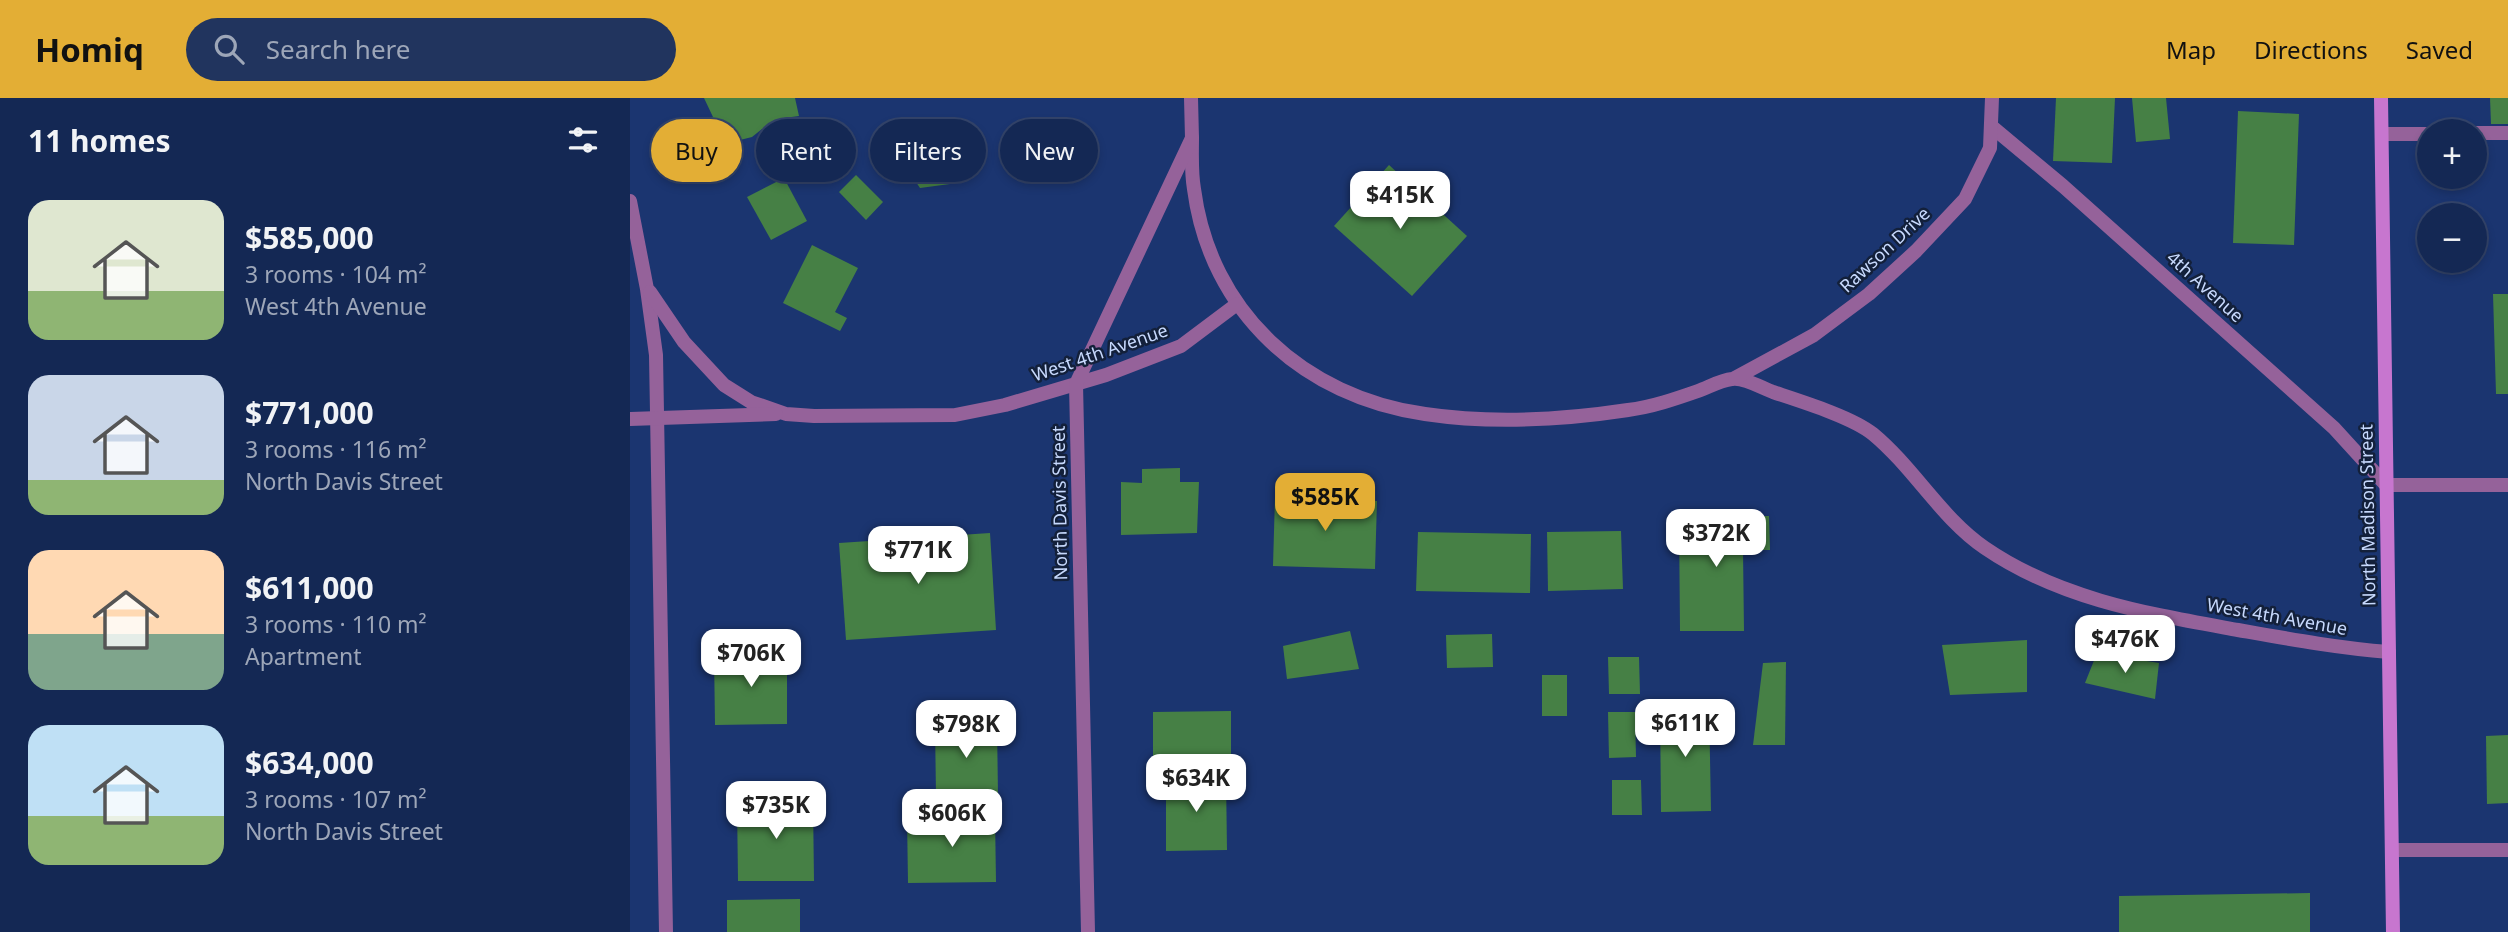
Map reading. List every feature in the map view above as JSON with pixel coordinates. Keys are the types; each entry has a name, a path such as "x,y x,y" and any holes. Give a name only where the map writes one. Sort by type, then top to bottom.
{"main road":[{"name":"North Madison Street","path":"2381,98 2393,932"}],"street":[{"name":"North Davis Street","path":"1087,932 1076,384 1192,138 1191,98"},
{"name":"Rawson Drive","path":"1735,378 1814,335 1869,295 1916,251 1965,199 1990,148 1992,98"},
{"name":"4th Avenue","path":"1991,126 2063,186 2334,428 2386,485"},
{"path":"2382,134 2417,134"},
{"path":"2487,134 2508,134"},
{"path":"1192,138 1193,187 1202,229 1219,274 1237,304 1256,328 1288,359 1325,382 1371,401 1424,414 1495,420 1565,417 1618,411 1671,401 1735,378"},
{"path":"630,201 635,237 648,289 656,355 666,932"},
{"name":"West 4th Avenue","path":"648,289 684,342 724,385 751,402 786,414"},
{"name":"West 4th Avenue","path":"630,419 786,414 955,415 1076,384 1181,346 1237,304"},
{"name":"West 4th Avenue","path":"1735,378 1832,413 1871,432 1962,529 1983,547 2023,571 2073,593 2133,611 2349,649 2389,652"},
{"path":"2386,485 2508,485"},
{"path":"2392,850 2508,849"}],"building":[{"path":"704,98 795,98 799,116 756,119 756,134 742,140 742,119 705,119 713,117"},
{"path":"2056,98 2115,98 2112,163 2053,161"},
{"path":"2132,98 2166,98 2170,139 2136,142"},
{"path":"2490,98 2508,98 2508,124 2491,124"},
{"path":"2238,111 2299,114 2294,245 2233,243"},
{"path":"1389,165 1467,236 1412,296 1334,226"},
{"path":"856,175 883,202 866,220 839,192 849,182 856,182"},
{"path":"776,182 786,182 807,221 771,240 747,197"},
{"path":"916,182 950,184 920,188"},
{"path":"812,245 858,268 835,312 847,318 840,331 783,303"},
{"path":"2493,294 2508,294 2508,394 2496,394"},
{"path":"1180,468 1180,482 1199,482 1197,533 1121,535 1121,482 1142,483 1142,469"},
{"path":"1275,497 1377,501 1375,569 1273,566"},
{"path":"1769,516 1770,550 1743,550 1744,631 1680,631 1679,517"},
{"path":"1621,531 1623,589 1548,591 1547,532"},
{"path":"1418,532 1531,534 1530,593 1416,591"},
{"path":"990,533 996,630 846,640 839,543"},
{"path":"1350,631 1359,669 1287,679 1283,646"},
{"path":"1492,634 1493,667 1447,668 1446,635"},
{"path":"2027,640 2027,692 1950,695 1942,645"},
{"path":"787,653 787,724 715,725 714,654"},
{"path":"2097,653 2159,663 2155,699 2085,683"},
{"path":"1608,657 1639,657 1640,694 1609,694"},
{"path":"1786,662 1785,745 1753,745 1763,663"},
{"path":"1542,675 1567,675 1567,716 1542,716"},
{"path":"1709,705 1711,811 1661,812 1660,706"},
{"path":"1231,711 1231,763 1153,765 1153,712"},
{"path":"1608,712 1635,712 1636,757 1609,758"},
{"path":"997,724 998,795 936,796 935,725"},
{"path":"2508,735 2508,803 2487,804 2486,736"},
{"path":"1226,777 1227,850 1166,851 1166,778"},
{"path":"1612,780 1641,780 1642,815 1612,815"},
{"path":"813,801 814,881 738,881 737,802"},
{"path":"995,816 996,882 908,883 907,817"},
{"path":"2310,893 2310,932 2119,932 2119,896"},
{"path":"800,899 800,932 727,932 727,900"}]}
